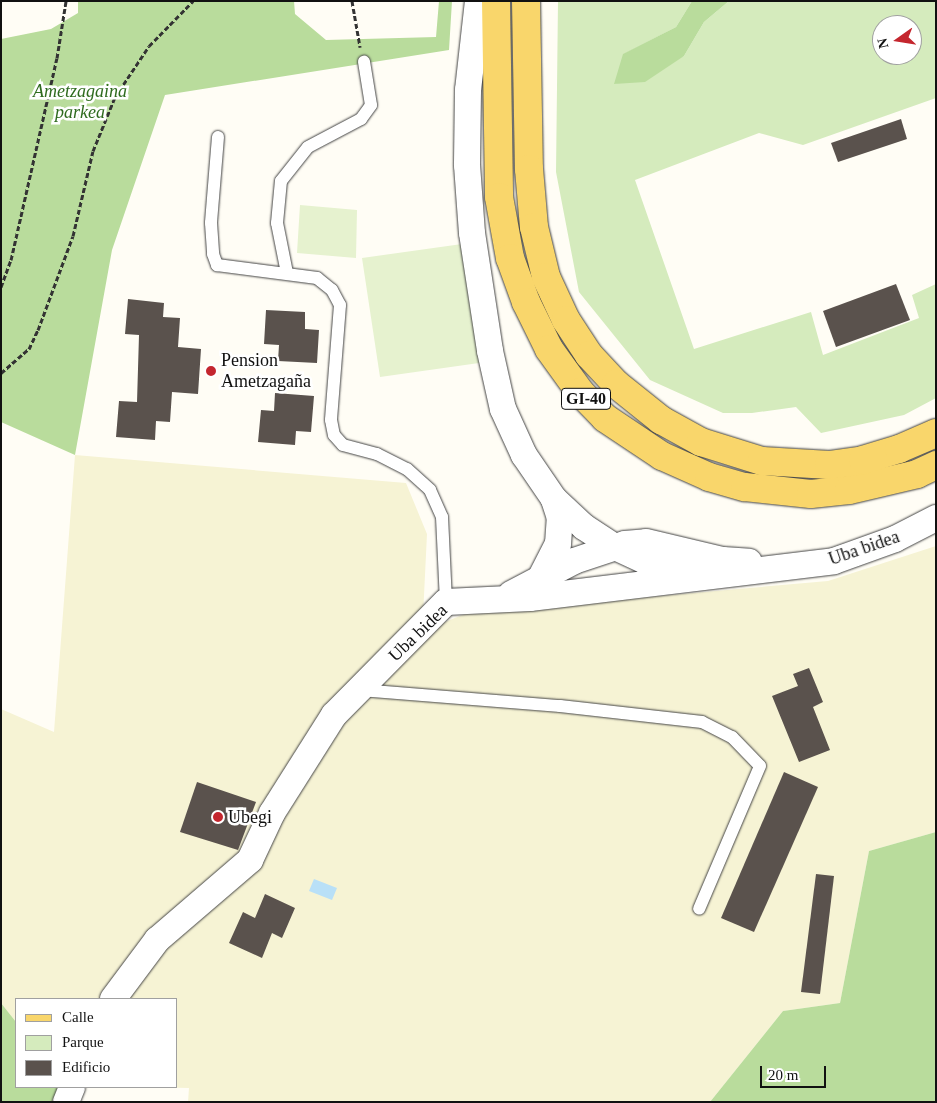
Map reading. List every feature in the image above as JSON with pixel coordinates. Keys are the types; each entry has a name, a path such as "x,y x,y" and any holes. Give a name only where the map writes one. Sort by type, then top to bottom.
{"main road":[{"name":"GI-40","path":"496,1 499,197 510,258 526,302 549,349 592,405 605,418 662,456 709,477 745,487 811,494 849,490 909,476 936,465"},
{"name":"GI-40","path":"526,1 528,169 534,227 546,277 566,320 589,356 640,405 710,445 735,455 791,464 829,465 863,460 899,449 936,433"}],"street":[{"path":"478,1 468,90 467,165 472,233 490,351 503,409 524,455 554,499 584,527 613,546 645,562 716,576"},
{"path":"540,579 558,544 560,518 554,499"},
{"name":"Uba bidea","path":"113,998 157,940 250,860 272,813 329,723 446,602 503,597 530,598 834,561 895,539 936,518"},
{"path":"503,597 613,546 646,542 723,560 792,566"},
{"path":"66,1102 72,1088"}],"lane":[{"path":"528,100 540,1"},
{"path":"287,273 278,223 281,181 308,147 361,119 371,105 364,62"},
{"path":"218,137 211,223 213,254 217,265 226,269 287,273 317,278 332,290 340,305 331,420 334,435 342,445 377,454 407,469 430,490 442,517 446,602"},
{"path":"360,690 560,706 702,722 732,737 760,766 699,909"}],"path":[{"path":"1,287 11,260 57,58 66,1"},
{"path":"1,373 29,349 38,330 73,236 93,150 115,97 149,46 193,1"},
{"path":"352,1 364,62"}],"shaded area":[{"path":"75,455 406,483 427,534 423,616 433,627 467,613 828,581 936,546 936,832 869,851 840,1003 783,1011 710,1102 188,1102 189,1088 178,1088 178,998 15,998 15,1021 1,1003 1,709 54,732"}],"green space":[{"name":"Ametzagaina parkea","path":"78,1 294,1 295,14 326,40 436,37 439,1 452,1 449,50 165,95 112,250 75,455 1,422 1,39 51,29 78,13"},
{"path":"558,1 692,1 676,27 624,54 615,84 684,56 704,22 729,1 936,1 936,98 803,145 759,133 635,180 694,349 811,312 823,355 919,318 912,295 936,284 936,398 904,415 821,433 796,407 752,413 723,413 650,380 579,292 556,172"},
{"path":"692,1 729,1 704,22 684,56 645,82 614,84 623,54 676,27"},
{"path":"300,205 357,210 356,258 297,253"},
{"path":"462,244 479,363 380,377 362,258"},
{"path":"936,832 936,1102 710,1102 783,1011 840,1003 869,851"},
{"path":"1,1003 15,1021 15,1088 63,1088 59,1102 1,1102"}],"water":[{"path":"314,879 337,888 332,900 309,891"}],"building":[{"path":"901,119 907,139 838,162 831,143"},
{"path":"896,284 910,320 836,347 823,311"},
{"path":"128,299 164,303 163,317 180,318 178,347 201,349 198,394 172,392 170,422 156,421 155,440 116,437 119,401 137,402 139,335 125,334"},
{"path":"266,310 305,312 305,329 319,330 317,363 278,361 279,345 264,344"},
{"path":"275,393 314,396 311,432 296,431 295,445 258,442 261,410 274,411"},
{"path":"809,668 823,702 813,707 830,750 799,762 772,696 798,686 793,674"},
{"path":"784,772 818,787 754,932 721,918"},
{"name":"Ubegi","path":"197,782 256,802 238,850 180,832"},
{"path":"816,874 834,876 820,994 801,992"},
{"path":"265,894 295,908 282,938 272,933 262,958 229,943 243,912 255,918"}],"place":[{"name":"Pension Ametzagaña","path":"211,371"},
{"name":"Ubegi","path":"218,817"}]}
